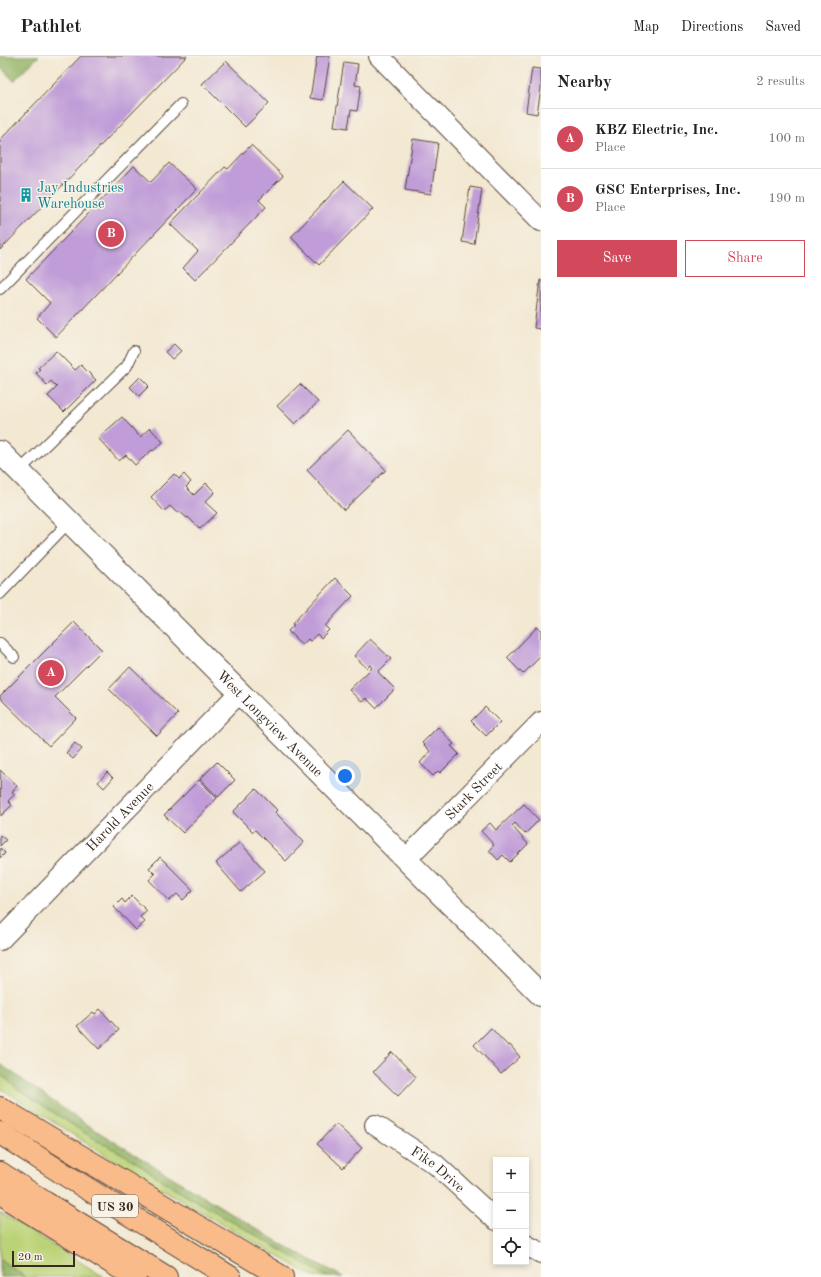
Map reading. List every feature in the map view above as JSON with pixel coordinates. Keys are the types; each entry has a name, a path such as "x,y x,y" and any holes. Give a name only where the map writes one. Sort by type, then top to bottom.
{"highway":[{"path":"0,1108 282,1277"},
{"name":"US 30","path":"0,1133 230,1277"},
{"name":"US 30","path":"0,1172 44,1202 166,1277"},
{"path":"0,1189 13,1202 135,1277"}],"street":[{"path":"379,56 541,221"},
{"name":"West Longview Avenue","path":"0,452 541,995"},
{"name":"Harold Avenue","path":"0,940 240,692"},
{"name":"Stark Street","path":"406,859 541,722"},
{"name":"Fike Drive","path":"375,1125 435,1164 493,1217"},
{"path":"529,1246 541,1253"}],"lane":[{"path":"0,289 180,104"},
{"path":"19,471 127,366 134,351"},
{"path":"0,594 69,522"},
{"path":"0,643 14,657"}],"green space":[{"path":"0,56 39,56 14,81 0,67"},
{"path":"0,1064 84,1123 283,1245 343,1277 328,1277 168,1184 130,1158 85,1133 18,1089 0,1074"},
{"path":"0,1074 18,1089 85,1133 130,1158 168,1184 328,1277 314,1277 133,1172 0,1088"},
{"path":"0,1212 104,1277 25,1277 0,1259"},
{"path":"0,1259 25,1277 0,1277"}],"building":[{"name":"Jay Industries Warehouse","path":"81,56 187,56 0,250 0,140"},
{"path":"317,56 330,56 323,100 310,98"},
{"path":"226,61 269,103 245,127 202,84"},
{"path":"344,62 358,64 355,85 361,86 357,111 351,110 348,128 334,126"},
{"path":"532,68 541,69 541,88 537,114 526,112"},
{"path":"413,139 438,143 431,194 405,190"},
{"path":"251,145 283,176 259,200 266,207 195,280 183,268 198,251 170,224 225,167 228,169"},
{"path":"169,163 197,189 56,337 37,318 50,303 26,279 134,166 151,182"},
{"path":"344,181 373,209 319,265 291,237"},
{"path":"470,187 482,189 474,244 462,242"},
{"path":"541,280 541,329 534,328"},
{"path":"174,344 181,351 172,359 165,352"},
{"path":"56,351 75,370 81,365 96,380 64,412 48,396 57,387 51,381 47,385 36,373 40,369 38,368"},
{"path":"140,377 149,386 139,396 130,387"},
{"path":"300,384 318,402 295,424 277,406"},
{"path":"122,417 140,437 150,428 163,442 135,465 126,455 119,461 98,438"},
{"path":"348,430 386,470 344,510 307,470"},
{"path":"174,474 179,479 184,474 191,482 186,487 194,495 206,483 215,492 205,502 217,513 200,529 188,517 187,518 179,511 177,513 170,506 164,511 151,497"},
{"path":"335,578 353,596 325,626 329,630 321,638 317,634 310,641 308,639 302,645 288,631 294,625 292,624"},
{"path":"74,622 102,650 55,697 76,718 49,746 0,698 0,696"},
{"path":"537,627 541,630 541,656 523,674 507,658"},
{"path":"370,639 391,659 378,672 395,689 376,708 366,698 362,702 349,690 372,668 370,665 367,668 354,656"},
{"path":"130,667 178,714 157,736 109,689"},
{"path":"485,707 500,722 486,736 471,721"},
{"path":"438,727 454,744 451,746 459,754 440,773 438,771 433,776 420,763 430,751 422,743"},
{"path":"75,743 82,749 73,759 66,753"},
{"path":"217,762 235,780 218,797 200,779"},
{"path":"0,770 17,786 12,792 15,794 8,801 12,805 1,816"},
{"path":"107,772 113,778 104,788 98,782"},
{"path":"199,780 217,798 183,833 164,815"},
{"path":"256,789 277,810 275,812 304,842 286,861 255,830 253,832 233,812"},
{"path":"524,804 539,820 525,834 515,823 512,826 528,844 510,862 503,855 498,860 489,850 494,845 481,831 490,823 496,830"},
{"path":"0,835 6,840 0,846"},
{"path":"240,842 265,871 241,892 216,863"},
{"path":"0,848 5,853 0,858"},
{"path":"160,857 193,890 183,900 177,894 169,901 149,880 155,874 149,868"},
{"path":"132,896 147,911 140,917 145,922 136,930 114,907 122,899 125,903"},
{"path":"100,1009 119,1030 99,1049 77,1026 93,1012 95,1014"},
{"path":"491,1028 508,1046 510,1045 520,1057 501,1074 474,1045"},
{"path":"392,1052 416,1077 398,1096 373,1072"},
{"path":"336,1124 362,1148 343,1168 317,1144"}],"place":[{"name":"Jay Industries Warehouse","path":"26,195"},
{"name":"GSC Enterprises, Inc.","path":"111,234"},
{"name":"KBZ Electric, Inc.","path":"51,673"}]}
